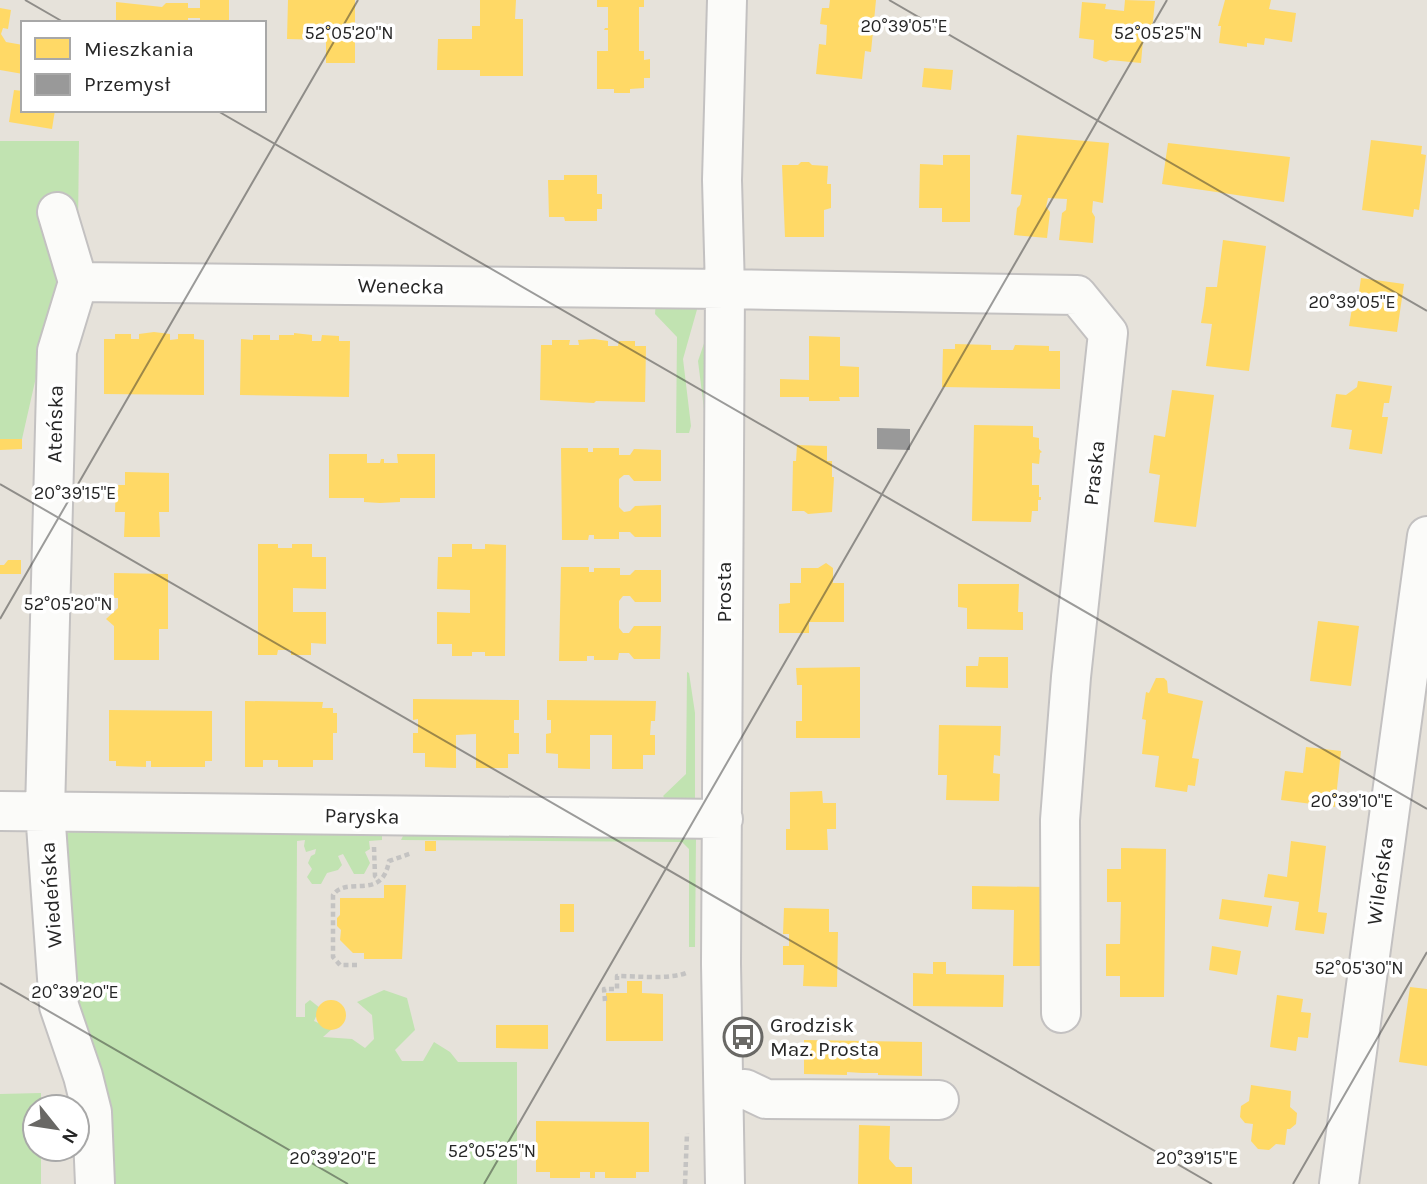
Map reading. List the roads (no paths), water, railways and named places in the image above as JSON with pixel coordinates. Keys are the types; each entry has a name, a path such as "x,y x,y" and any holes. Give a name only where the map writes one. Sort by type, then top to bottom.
{"street":[{"name":"Prosta","path":"725,1184 721,988 725,289 722,180 727,0"},
{"path":"57,212 78,282"},
{"name":"Wenecka","path":"78,282 725,289"},
{"name":"Ateńska","path":"45,811 57,351 78,282"},
{"name":"Praska","path":"725,289 1077,295 1108,333 1071,677 1061,807 1060,1013"},
{"name":"Wileńska","path":"1339,1184 1427,536"},
{"name":"Paryska","path":"0,811 723,819"},
{"name":"Wiedeńska","path":"45,811 59,1006 83,1076 92,1112 95,1184"},
{"path":"724,1090 745,1089 766,1099 939,1100"}],"place":[{"name":"Grodzisk Maz. Prosta","path":"743,1037"}]}
